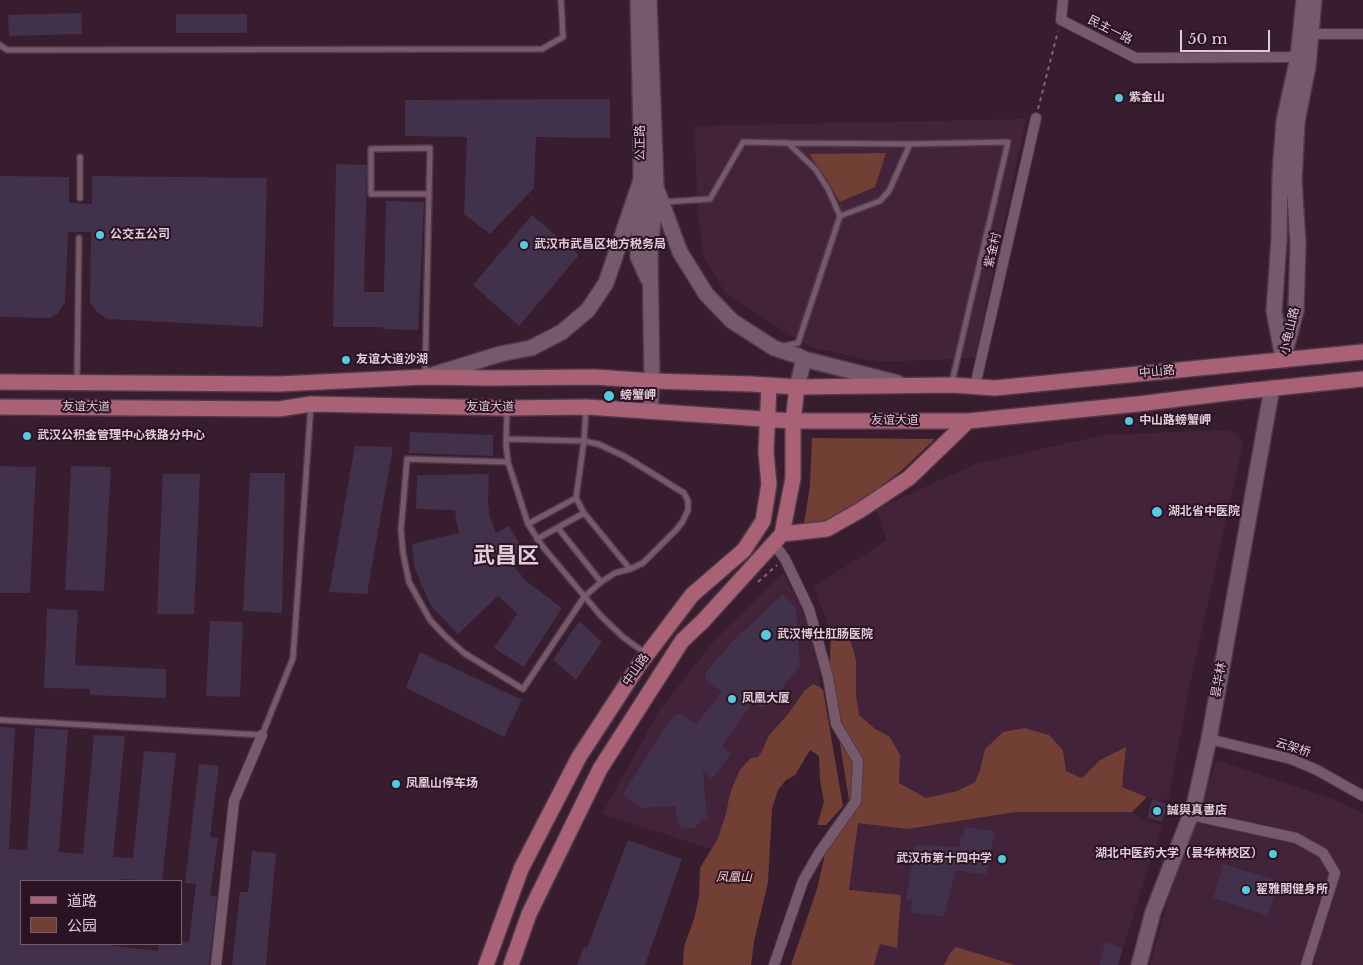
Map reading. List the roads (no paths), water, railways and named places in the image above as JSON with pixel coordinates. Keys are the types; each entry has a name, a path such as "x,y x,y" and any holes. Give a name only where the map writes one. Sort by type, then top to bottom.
{"main road":[{"name":"公正路","path":"638,0 641,124 638,257 650,282"},
{"name":"公正路","path":"649,0 656,186 650,253 652,381 650,411"},
{"name":"小龟山路","path":"1283,360 1274,311 1279,239 1280,174 1284,120 1298,57 1304,0"},
{"name":"小龟山路","path":"1283,360 1296,311 1298,244 1294,180 1297,122 1308,66 1314,0"},
{"path":"425,377 500,354 531,348 562,332 588,310 606,284 641,180"},
{"path":"656,186 680,252 706,294 732,321 774,348 804,359 907,385"},
{"name":"中山路","path":"952,385 995,388 1363,352"},
{"path":"804,359 797,387 793,421 794,478 778,539 827,529 860,512 909,478 974,421 1363,379"},
{"name":"友谊大道","path":"0,382 278,384 425,377 595,377 797,387 952,385"},
{"name":"中山路","path":"486,965 521,869 574,766 647,654 692,596 744,550 763,521 769,484 766,452 766,419 769,385"},
{"name":"昙华林","path":"1139,965 1153,912 1191,815 1209,739 1272,388"},
{"name":"友谊大道","path":"0,407 279,409 311,404 586,408 793,421 974,421"},
{"name":"中山路","path":"511,965 529,914 600,769 682,641 703,621 778,539"}],"street":[{"name":"民主一路","path":"1063,0 1061,20 1136,58 1298,57"},
{"path":"1311,34 1363,34"},
{"name":"紫金村","path":"975,386 1036,118"},
{"path":"774,965 803,882 819,852 856,801 858,761 836,724 828,677 810,609 778,539"},
{"path":"216,965 234,800 262,735"},
{"name":"云架桥","path":"1209,739 1291,759 1316,770 1363,796"},
{"path":"1191,815 1296,838 1323,852 1335,873 1306,965"}],"lane":[{"path":"0,45 7,50 542,49 563,36 561,0"},
{"path":"661,202 710,199 743,142 910,144 1008,142 952,385"},
{"path":"774,348 798,343 840,216 828,189 816,170 788,143"},
{"path":"840,216 880,201 889,191 910,144"},
{"path":"425,377 429,194 430,148 371,148 371,194 429,194"},
{"path":"80,157 80,198"},
{"path":"77,382 79,238"},
{"path":"0,720 262,735 294,658 311,404"},
{"path":"507,408 506,439 508,462 528,524 537,539 610,626 647,654"},
{"path":"586,408 584,441 576,498 584,513 630,569"},
{"path":"506,439 584,441 598,444 624,456 684,493 688,501 688,510 683,521 643,563 615,573 584,597 523,689 464,653 430,620 409,582 402,553 401,530 407,460 508,462"},
{"path":"528,524 576,498"},
{"path":"537,539 584,513"},
{"path":"558,528 601,582"}],"place":[{"name":"紫金山","path":"1119,98"},
{"name":"公交五公司","path":"100,235"},
{"name":"武汉市武昌区地方税务局","path":"524,245"},
{"name":"友谊大道沙湖","path":"346,360"},
{"name":"螃蟹岬","path":"609,396"},
{"name":"中山路螃蟹岬","path":"1129,421"},
{"name":"武汉公积金管理中心铁路分中心","path":"27,436"},
{"name":"湖北省中医院","path":"1157,512"},
{"name":"武汉博仕肛肠医院","path":"766,635"},
{"name":"凤凰大厦","path":"732,699"},
{"name":"凤凰山停车场","path":"396,784"},
{"name":"誠與真書店","path":"1157,811"},
{"name":"湖北中医药大学（昙华林校区）","path":"1273,854"},
{"name":"武汉市第十四中学","path":"1002,859"},
{"name":"翟雅閣健身所","path":"1246,890"}],"district":[{"name":"武昌区","path":"506,557"}],"park label":[{"name":"凤凰山","path":"734,878"}]}
